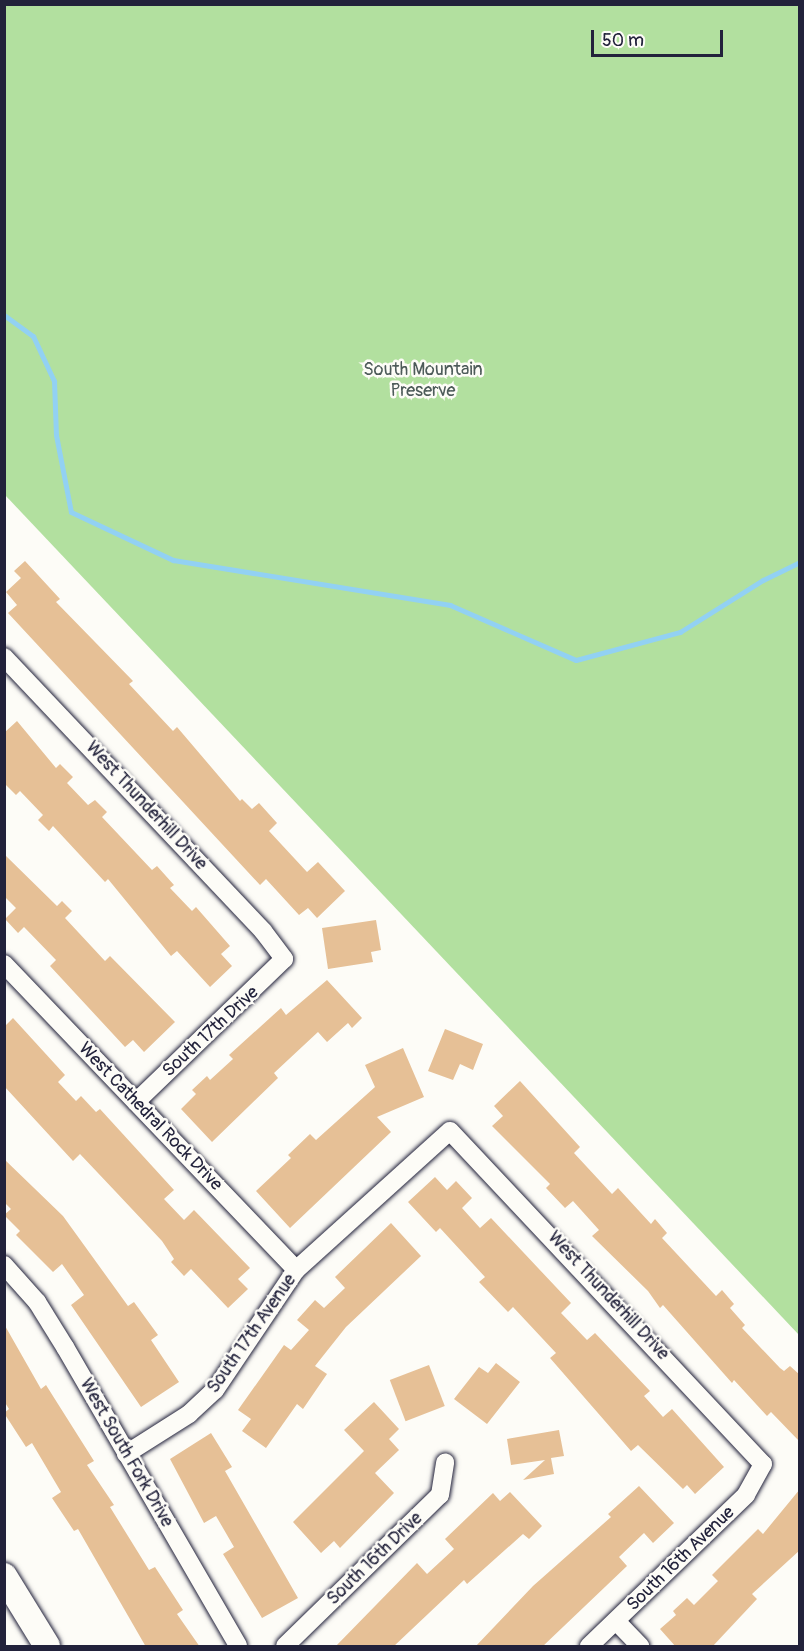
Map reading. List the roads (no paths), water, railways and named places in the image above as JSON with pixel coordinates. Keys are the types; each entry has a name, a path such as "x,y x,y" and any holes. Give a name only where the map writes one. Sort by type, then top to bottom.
{"main road":[{"path":"4,1576 13,1607 47,1647"}],"street":[{"name":"West Thunderhill Drive","path":"4,657 264,931 284,959"},
{"name":"South 17th Drive","path":"136,1102 284,959"},
{"name":"West Cathedral Rock Drive","path":"4,964 296,1270"},
{"name":"West Thunderhill Drive","path":"450,1131 763,1464"},
{"name":"South 17th Avenue","path":"126,1454 189,1414 215,1390 296,1270 450,1131"},
{"name":"West South Fork Drive","path":"4,1265 37,1302 238,1647"},
{"name":"South 16th Drive","path":"285,1647 440,1496 445,1462"},
{"name":"South 16th Avenue","path":"589,1647 746,1495 763,1464"},
{"path":"616,1622 640,1647"}],"waterway":[{"path":"4,315 33,336 54,381 56,435 71,512 173,560 450,605 576,660 680,632 763,580 800,562"}],"park label":[{"name":"South Mountain Preserve","path":"423,382"}]}
